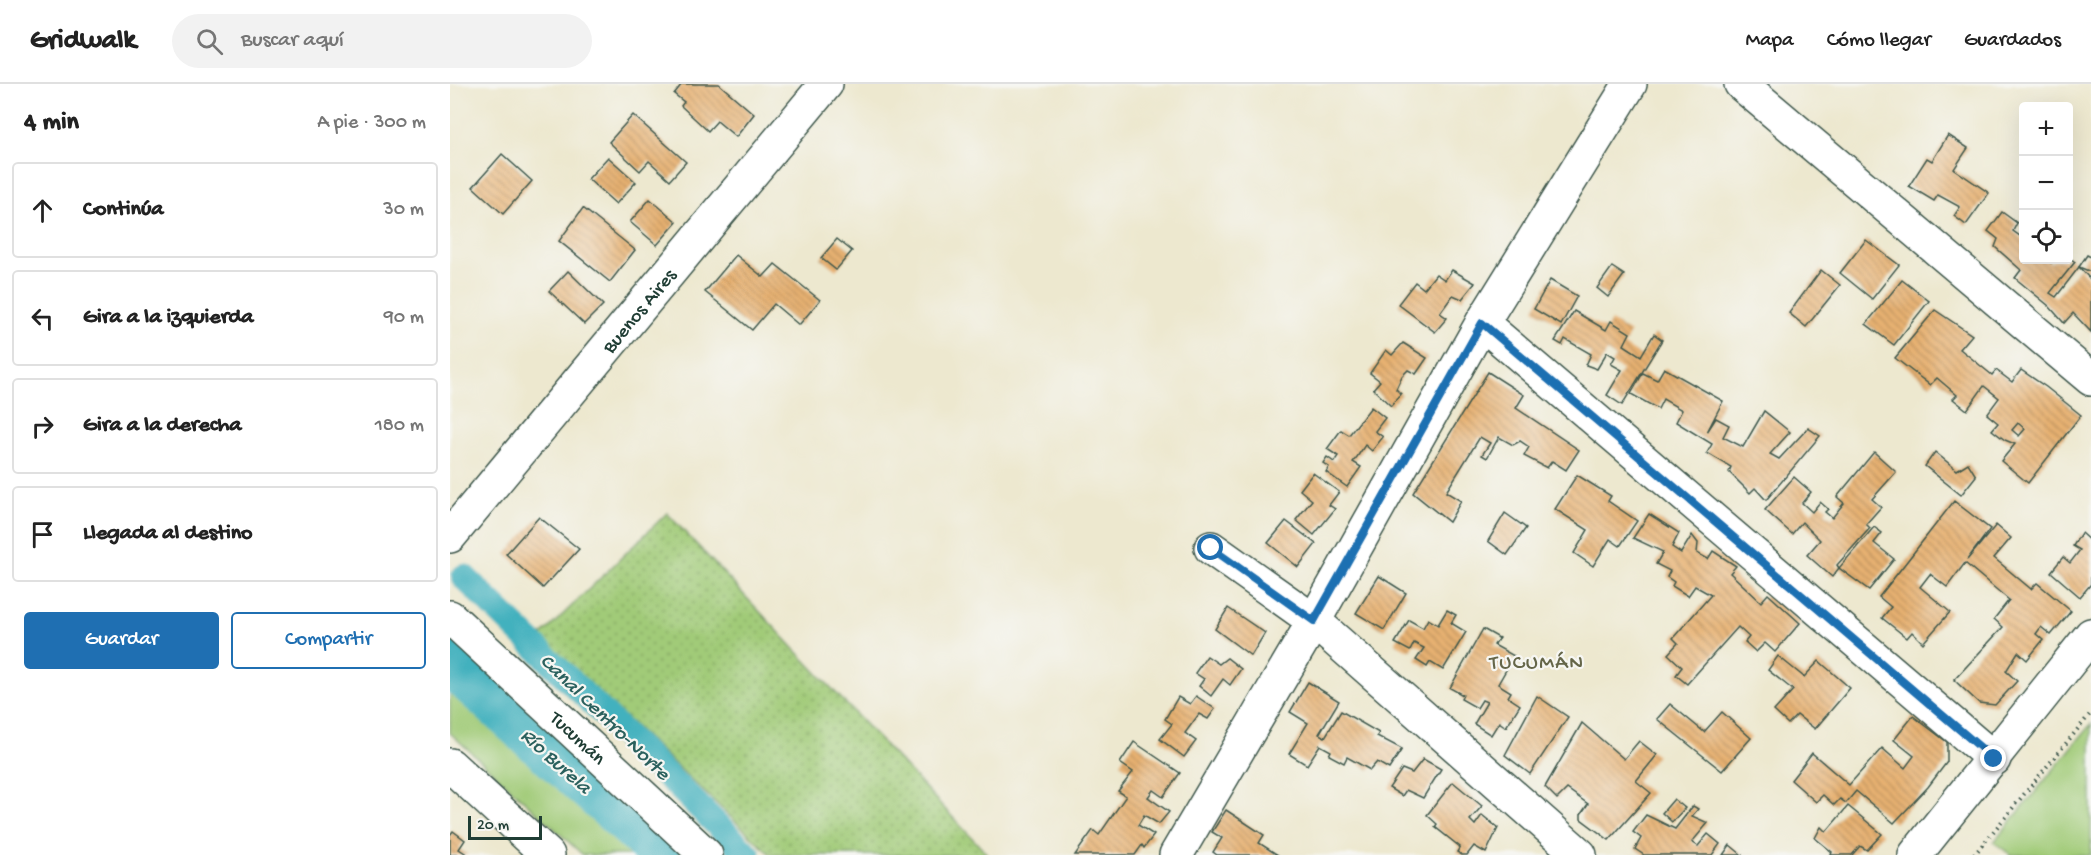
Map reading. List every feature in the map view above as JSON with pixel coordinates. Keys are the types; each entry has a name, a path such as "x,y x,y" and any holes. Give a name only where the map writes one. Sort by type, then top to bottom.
{"street":[{"name":"Buenos Aires","path":"450,536 826,84"},
{"path":"1176,855 1314,621 1482,323 1630,84"},
{"path":"1741,84 2091,379"},
{"path":"1482,323 1994,759"},
{"path":"1211,548 1314,621 1580,855"},
{"name":"Tucumán","path":"450,617 702,854"},
{"path":"1915,855 1994,759 2091,634"},
{"path":"450,765 548,855"}],"path":[{"path":"1974,855 2091,713"}],"green space":[{"path":"667,513 988,855 771,855 540,637"},
{"path":"450,685 644,855 583,855 450,733"},
{"path":"2091,724 2091,855 2011,855 1994,842"}],"building":[{"path":"682,84 719,84 754,114 736,137 717,121 708,131 681,106 684,102 674,94"},
{"path":"633,115 686,162 670,180 649,161 640,171 609,142"},
{"path":"1948,135 1968,148 1954,169 1989,193 1966,225 1954,216 1960,207 1938,195 1934,201 1909,186 1927,158 1932,161"},
{"path":"502,154 532,181 503,214 473,187"},
{"path":"608,157 636,182 616,204 588,179"},
{"path":"650,199 677,222 657,245 630,222"},
{"path":"583,208 635,250 610,282 559,241"},
{"path":"2002,212 2017,223 2013,231 2019,235 2019,264 2073,264 2073,260 2075,262 2050,293 2056,297 2079,267 2091,280 2091,332 2073,313 2064,323 2049,306 2015,278 2021,270 1995,247 1998,239 1988,231"},
{"path":"837,239 852,251 836,270 821,258"},
{"path":"1866,240 1899,265 1872,299 1840,273"},
{"path":"736,255 763,277 775,264 820,300 799,325 774,304 752,330 705,292"},
{"path":"2087,255 2091,257 2091,272 2079,267"},
{"path":"1612,267 1624,275 1608,297 1597,288"},
{"path":"1452,270 1475,283 1462,299 1453,295 1440,313 1447,318 1435,332 1398,304 1415,282 1424,289 1436,274 1445,280"},
{"path":"1821,270 1840,285 1806,327 1789,313"},
{"path":"568,271 603,305 584,324 549,291"},
{"path":"1550,280 1577,296 1561,325 1534,309"},
{"path":"1902,280 1929,301 1894,345 1866,324"},
{"path":"1935,310 1972,335 1960,349 1992,375 1996,370 2012,382 2021,370 2081,415 2028,483 2001,461 2015,444 1992,430 1998,423 1987,414 1999,398 1984,386 1967,410 1953,399 1957,395 1937,378 1930,385 1895,358","holes":["2018,423 2025,429 2019,436 2012,430"]},
{"path":"1574,311 1606,330 1611,321 1630,333 1624,345 1641,356 1654,334 1662,340 1622,405 1607,395 1622,370 1611,364 1615,357 1607,352 1597,369 1586,365 1591,354 1565,339 1562,345 1555,341"},
{"path":"1403,343 1427,358 1416,374 1408,370 1402,376 1396,389 1401,394 1391,406 1373,389 1380,381 1370,373 1386,350 1392,355"},
{"path":"1664,368 1723,401 1707,432 1716,418 1729,425 1723,437 1743,447 1764,411 1790,432 1770,454 1779,459 1808,428 1820,436 1766,500 1755,488 1750,493 1729,472 1731,467 1707,453 1712,444 1676,422 1682,410 1663,399 1658,409 1631,394 1643,373 1657,380"},
{"path":"1488,372 1524,395 1516,408 1579,450 1566,470 1552,461 1547,468 1524,456 1529,447 1520,441 1513,445 1499,437 1487,458 1482,455 1490,443 1480,437 1446,492 1461,501 1449,522 1413,493"},
{"path":"1371,407 1385,418 1375,431 1383,437 1372,451 1365,445 1353,462 1361,467 1347,487 1326,472 1329,467 1323,463 1327,457 1334,462 1338,456 1327,449 1341,430 1349,435"},
{"path":"1874,452 1896,472 1872,499 1881,507 1866,524 1870,528 1837,565 1839,568 1832,577 1807,555 1820,540 1802,522 1792,534 1765,510 1794,477 1811,492 1802,503 1812,512 1820,502 1828,509 1825,512 1832,518 1844,503 1837,497"},
{"path":"1935,452 1957,470 1968,463 1976,476 1961,495 1925,466"},
{"path":"1313,473 1339,492 1329,505 1335,509 1314,535 1296,520 1312,500 1300,490"},
{"path":"1577,475 1611,496 1608,501 1637,521 1620,546 1610,539 1593,566 1574,553 1588,530 1555,509"},
{"path":"1954,501 1990,529 1967,560 1996,525 2011,538 1994,558 2031,589 2037,583 2071,611 2051,635 2041,627 2036,634 2043,640 2027,660 2018,652 2006,671 2017,681 1995,705 1979,703 1954,680 2003,627 1994,619 2009,600 1965,563 1947,587 1930,574 1920,587 1950,612 1923,643 1912,632 1907,638 1882,618 1891,607 1879,597"},
{"path":"1505,513 1526,528 1507,555 1488,541"},
{"path":"1649,514 1679,533 1672,547 1681,553 1692,535 1698,543 1697,553 1708,559 1713,551 1736,566 1730,573 1761,602 1768,594 1800,623 1775,652 1765,643 1756,652 1745,642 1749,637 1738,627 1687,684 1676,675 1682,667 1668,654 1678,643 1673,638 1711,595 1695,586 1688,596 1672,586 1674,582 1667,577 1670,571 1656,564 1663,552 1633,538"},
{"path":"539,517 579,549 543,588 506,554"},
{"path":"1286,521 1316,544 1298,567 1268,543"},
{"path":"1874,527 1882,533 1874,543 1894,559 1869,590 1839,568"},
{"path":"2081,533 2091,542 2091,584 2080,597 2051,572 2063,557 2070,563 2080,550 2073,546"},
{"path":"1379,576 1406,593 1384,630 1356,613"},
{"path":"1228,608 1265,633 1251,656 1215,629"},
{"path":"1447,610 1456,615 1451,623 1466,632 1443,670 1430,662 1427,667 1416,660 1424,648 1414,643 1410,651 1395,643 1409,620 1423,628 1428,619 1438,625"},
{"path":"1483,629 1499,638 1494,645 1514,656 1498,684 1511,692 1508,697 1520,705 1506,727 1499,722 1491,735 1474,724 1487,702 1482,700 1477,708 1461,699 1463,695 1450,688"},
{"path":"1207,656 1219,664 1227,658 1241,669 1230,685 1223,679 1211,696 1199,686 1204,679 1195,673"},
{"path":"1778,656 1804,677 1819,661 1850,688 1815,729 1797,715 1788,724 1774,711 1793,690 1768,670"},
{"path":"1308,682 1339,701 1319,734 1325,737 1341,711 1379,733 1377,736 1402,749 1389,769 1377,762 1370,770 1347,757 1344,763 1329,755 1331,751 1320,745 1307,765 1289,754 1308,723 1290,712"},
{"path":"1196,696 1215,709 1208,719 1199,714 1185,733 1196,741 1184,757 1160,739 1172,724 1165,719 1178,697 1190,704"},
{"path":"1537,696 1568,717 1530,774 1505,755"},
{"path":"1670,704 1704,732 1722,712 1751,738 1722,771 1657,719"},
{"path":"1913,716 1947,742 1947,762 1928,787 1894,823 1856,791 1846,803 1840,799 1834,805 1823,795 1816,802 1791,780 1812,753 1849,785 1882,748 1905,768 1914,756 1894,740"},
{"path":"1582,723 1624,759 1639,741 1657,755 1636,781 1651,793 1609,840 1581,819 1581,814 1588,804 1567,789 1557,799 1545,787"},
{"path":"1134,742 1180,773 1163,797 1153,790 1148,797 1169,812 1159,824 1144,815 1138,825 1154,835 1144,848 1142,845 1135,855 1075,855 1093,830 1099,835 1126,796 1118,791 1133,772 1120,763"},
{"path":"1423,759 1441,769 1423,798 1406,790 1402,796 1389,788 1402,769 1412,773"},
{"path":"1453,782 1482,806 1470,820 1475,825 1482,815 1498,828 1486,853 1474,846 1467,855 1457,852 1460,847 1435,827 1437,824 1427,815"},
{"path":"1674,799 1685,808 1672,822 1662,813"},
{"path":"1693,806 1698,809 1692,816 1708,823 1692,842 1698,846 1708,834 1720,844 1712,855 1644,855 1635,849 1641,838 1633,832 1646,815 1675,829"},
{"path":"1848,806 1882,834 1867,850 1860,846 1852,855 1831,855 1832,852 1815,838 1821,827 1826,832"},
{"path":"1226,810 1264,835 1259,843 1278,855 1217,855 1213,852 1222,838 1212,832"},
{"path":"453,831 465,840 459,849 468,855 450,855 450,835"},
{"path":"1730,845 1742,855 1723,855"}],"waterway":[{"name":"Canal Centro-Norte","path":"464,577 748,855"},
{"name":"Río Burela","path":"450,664 663,855"}],"district":[{"name":"TUCUMÁN","path":"1537,661"}],"route":[{"path":"1211,548 1314,621 1482,323 1994,759"}]}
